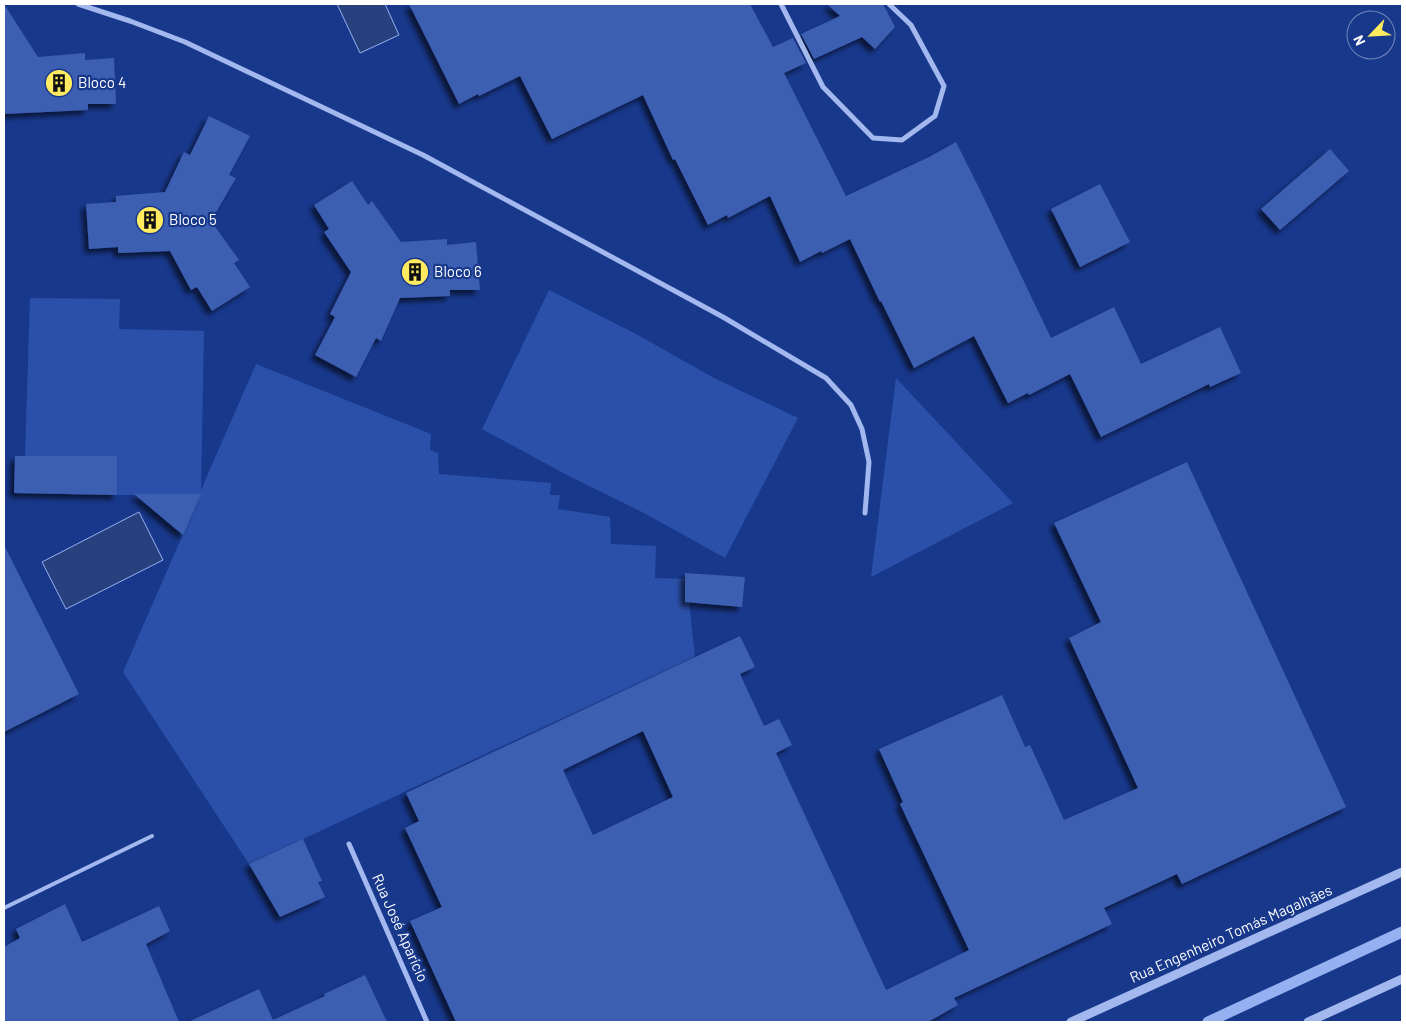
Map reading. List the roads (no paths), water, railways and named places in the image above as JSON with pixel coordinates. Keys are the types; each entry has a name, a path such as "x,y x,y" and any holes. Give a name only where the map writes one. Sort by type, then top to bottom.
{"street":[{"path":"78,4 185,42 423,155 723,317 826,378 851,405 862,429 869,462 865,514"},
{"path":"781,4 823,87 873,138 902,140 935,116 944,86 911,25 889,4"},
{"name":"Rua José Aparício","path":"349,844 427,1022"},
{"name":"Rua Engenheiro Tomás Magalhães","path":"1072,1022 1402,872"},
{"path":"1308,1022 1402,979"}],"lane":[{"path":"4,908 152,836"}],"waterway":[{"path":"1208,1022 1402,932"}],"place":[{"name":"Bloco 4","path":"59,83"},
{"name":"Bloco 5","path":"150,220"},
{"name":"Bloco 6","path":"415,272"}]}
